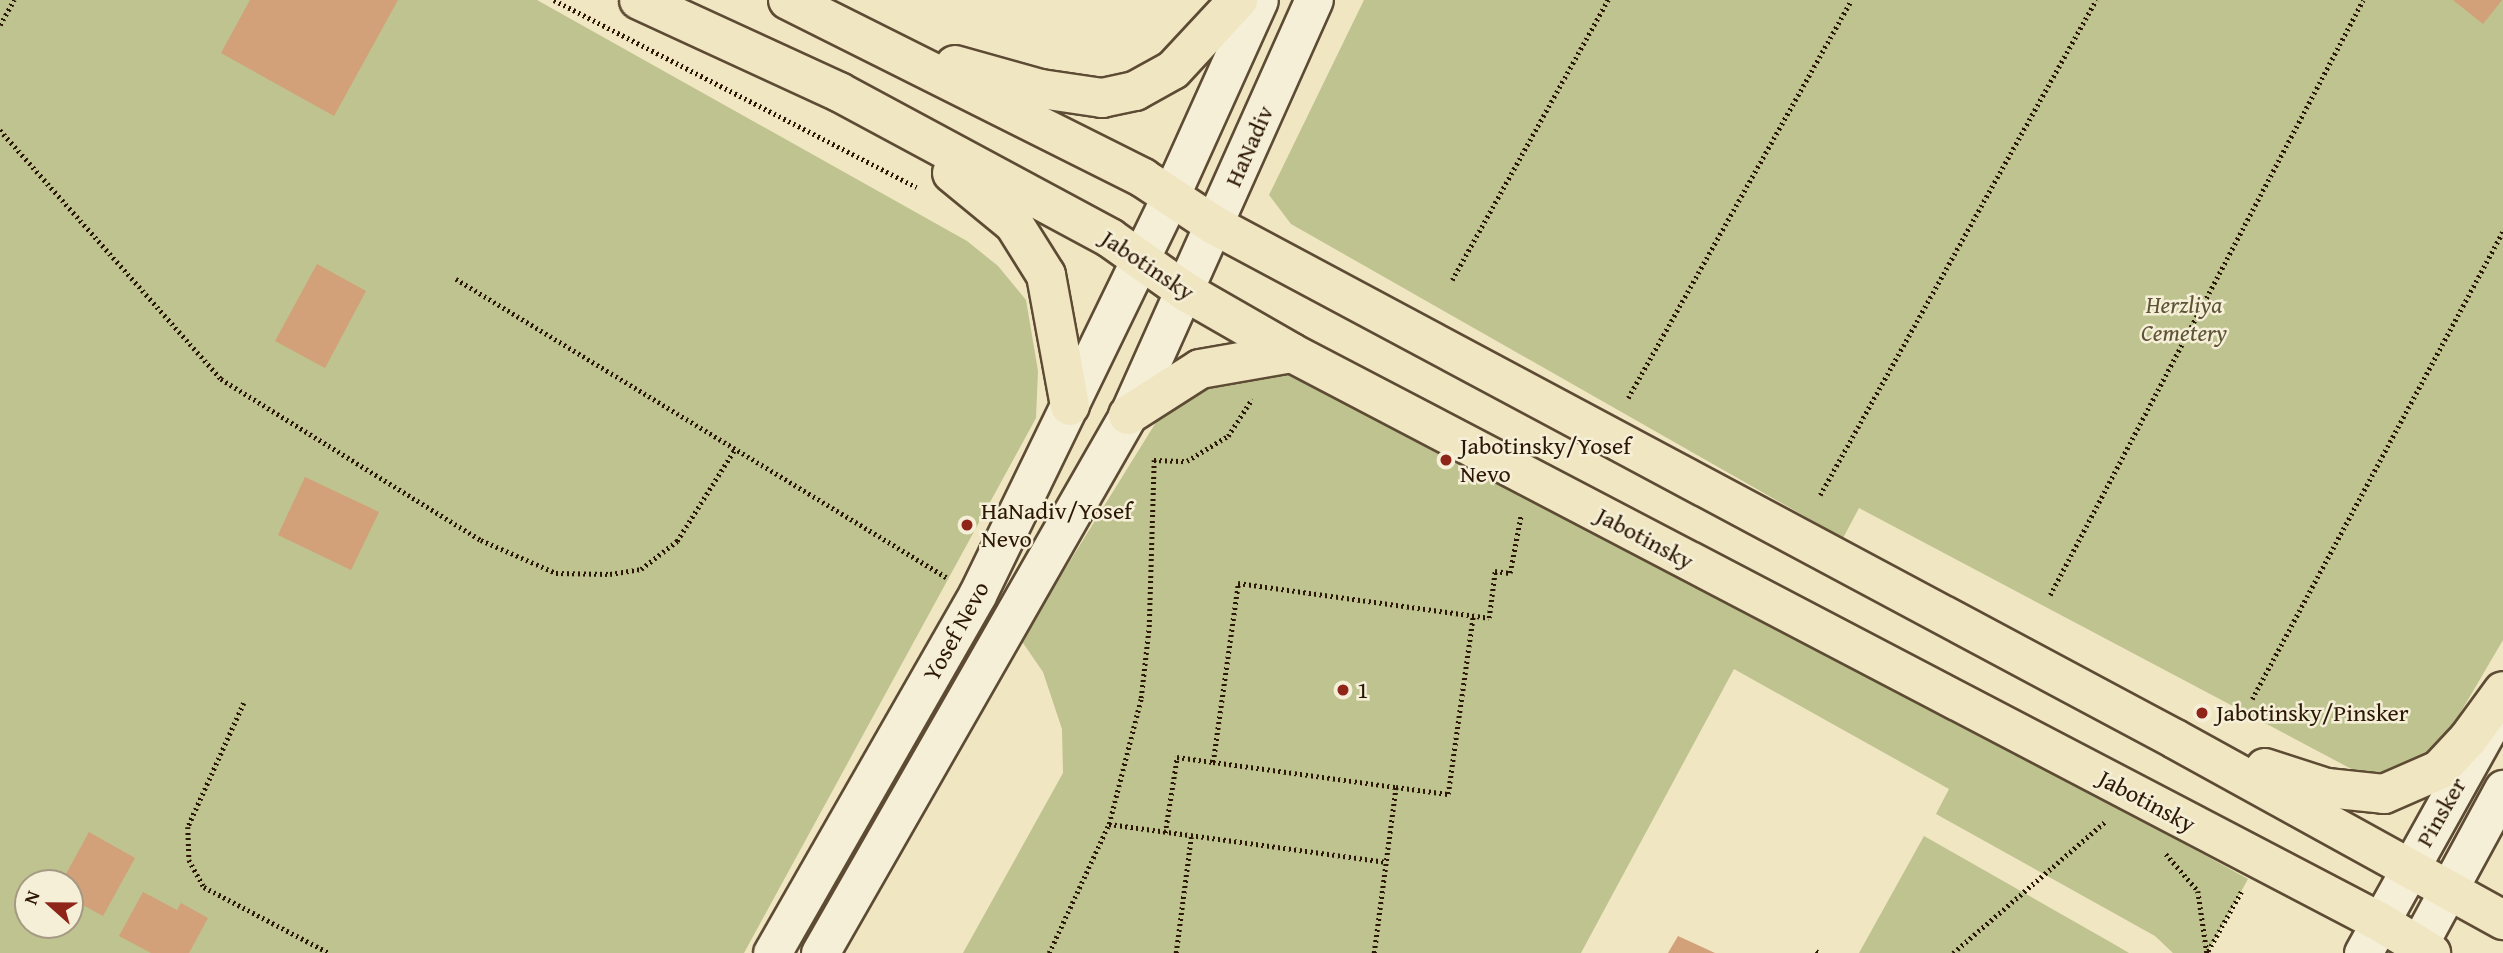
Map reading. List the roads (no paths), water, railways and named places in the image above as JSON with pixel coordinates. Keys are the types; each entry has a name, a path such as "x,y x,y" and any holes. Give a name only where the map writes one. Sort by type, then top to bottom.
{"main road":[{"name":"Jabotinsky","path":"639,0 839,92 1110,238 1186,292 1292,353 2371,937 2421,950"},
{"path":"788,0 1143,178 1169,199 1214,225 2175,739 2410,866 2503,920"},
{"path":"872,41 1041,89 1102,98 1135,90 1173,70 1238,0"},
{"path":"839,92 977,191 1014,224 1046,275 1070,406"},
{"path":"1128,415 1200,369 1292,353"},
{"path":"2175,739 2327,788 2384,794 2439,770 2469,739 2503,691"}],"street":[{"name":"HaNadiv","path":"1138,260 1169,199 1259,0"},
{"name":"HaNadiv","path":"1186,292 1314,0"},
{"name":"Yosef Nevo","path":"772,953 977,595 1138,260"},
{"name":"Yosef Nevo","path":"820,953 1128,415 1186,292"},
{"name":"Pinsker","path":"2371,937 2503,702"},
{"name":"Pinsker","path":"2421,950 2503,789"}],"place":[{"name":"Jabotinsky/Yosef Nevo","path":"1446,460"},
{"name":"HaNadiv/Yosef Nevo","path":"967,525"},
{"name":"1","path":"1343,690"},
{"name":"Jabotinsky/Pinsker","path":"2202,713"}],"park label":[{"name":"Herzliya Cemetery","path":"2184,319"}]}
